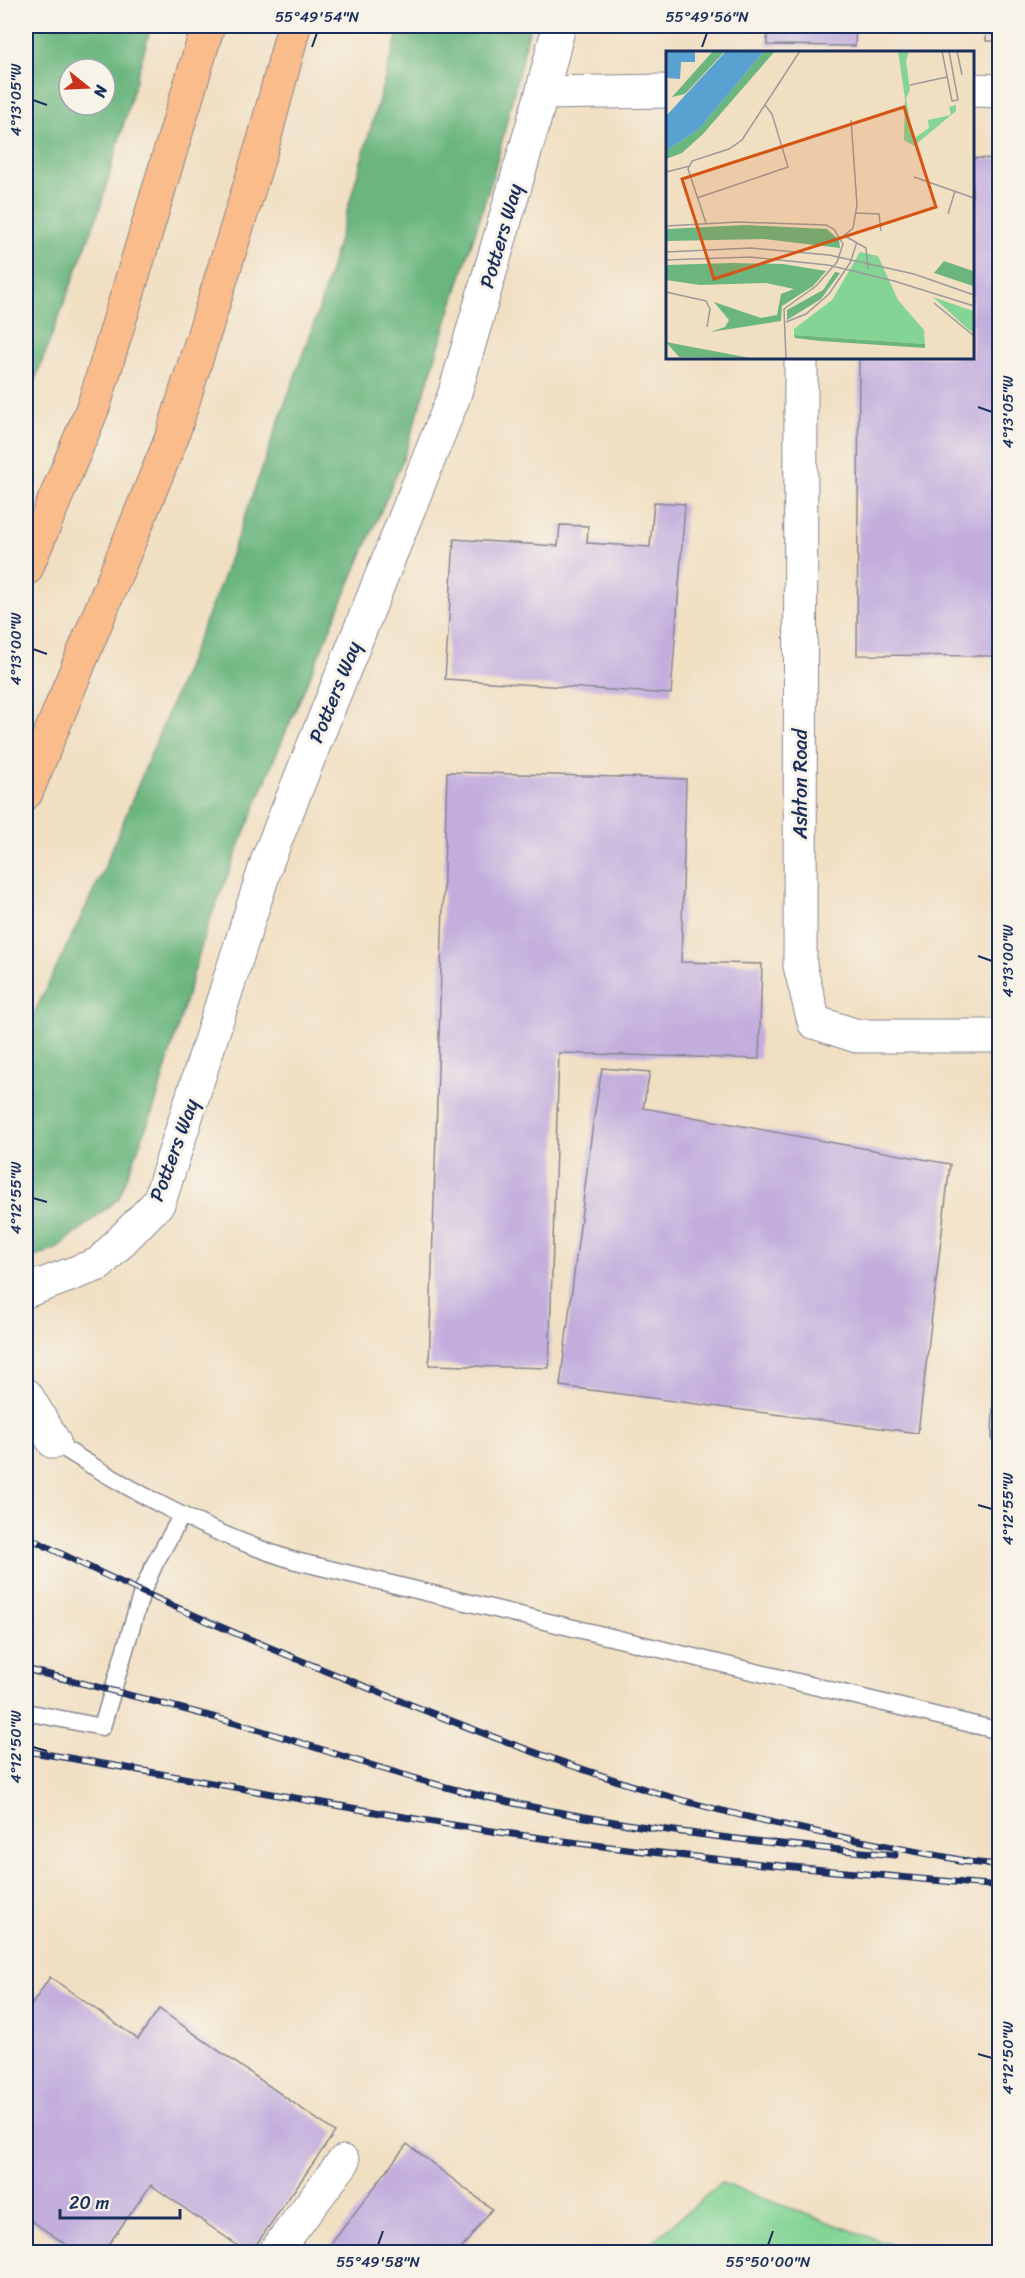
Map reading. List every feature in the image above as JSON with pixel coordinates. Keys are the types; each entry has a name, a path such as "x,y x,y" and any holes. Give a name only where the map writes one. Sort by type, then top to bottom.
{"highway":[{"path":"26,569 94,405 208,26"},
{"path":"26,793 172,437 264,140 294,26"}],"street":[{"name":"Potters Way","path":"26,1291 99,1264 159,1202 268,859 454,396 542,93 559,26"},
{"path":"974,90 999,91"},
{"path":"542,93 666,91"},
{"name":"Ashton Road","path":"801,358 800,966 814,1022 857,1036 999,1036"},
{"path":"26,1395 54,1442"},
{"path":"275,2253 343,2162"}],"lane":[{"path":"54,1442 132,1489 182,1515 246,1545 292,1560 999,1731"},
{"path":"26,1712 102,1727 142,1592 155,1563 182,1515"}],"green space":[{"path":"26,26 151,26 100,208 26,404"},
{"path":"400,26 530,26 495,169 404,457 273,762 207,927 155,1105 119,1198 56,1249 26,1260 26,1030 101,876 222,580 319,309"},
{"path":"721,2183 911,2252 640,2252"}],"building":[{"path":"767,26 856,26 855,46 767,45"},
{"path":"986,26 1000,26 1000,41 986,41"},
{"path":"974,158 1000,159 1000,656 857,655 859,358 974,358"},
{"path":"654,502 685,504 671,694 445,679 454,539 558,546 560,525 588,526 587,543 650,547"},
{"path":"447,772 686,779 681,962 762,964 759,1059 559,1053 549,1368 429,1365"},
{"path":"602,1068 650,1072 643,1108 950,1164 918,1433 560,1386"},
{"path":"998,1224 1000,1224 1000,1440 992,1440"},
{"path":"50,1977 138,2039 159,2009 335,2132 251,2252 247,2252 151,2185 103,2252 77,2252 26,2217 26,2013"},
{"path":"407,2144 492,2209 459,2252 325,2252"}],"railway":[{"path":"26,1536 148,1595 272,1649 471,1729 588,1771 667,1796 741,1815 966,1861"},
{"path":"26,1669 221,1719 408,1776 514,1803 676,1831 895,1855"},
{"path":"26,1751 526,1836 729,1860 1000,1886"},
{"path":"958,1861 1000,1865"}]}
